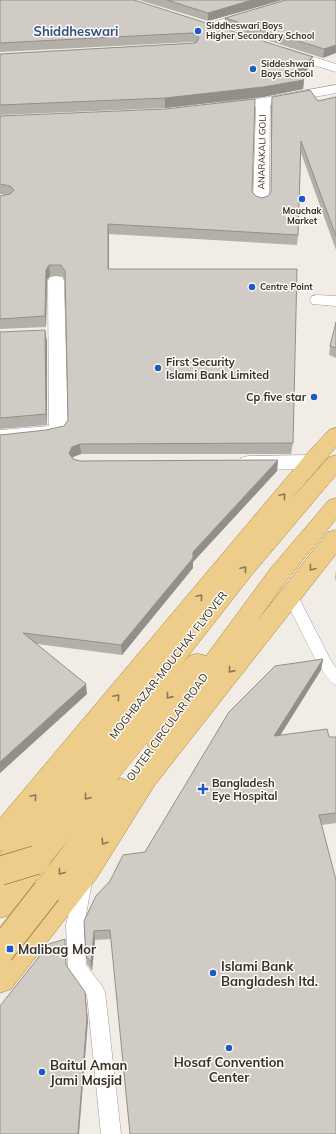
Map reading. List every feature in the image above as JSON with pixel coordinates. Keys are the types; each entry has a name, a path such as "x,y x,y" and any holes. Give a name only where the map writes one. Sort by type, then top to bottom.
{"main road":[{"path":"0,853 16,837 311,462 336,436"},
{"name":"MOGHBAZAR-MOUCHAK FLYOVER","path":"0,903 16,837 336,462"},
{"name":"MOGHBAZAR-MOUCHAK FLYOVER","path":"16,837 336,493"},
{"name":"OUTER CIRCULAR ROAD","path":"0,951 47,891 279,574 336,505"},
{"name":"OUTER CIRCULAR ROAD","path":"0,978 86,870 145,778 336,538"},
{"path":"0,872 16,837"},
{"path":"0,903 47,891"},
{"path":"0,947 30,941"}],"street":[{"path":"208,27 299,0"},
{"path":"194,22 229,34"},
{"path":"272,47 336,68"},
{"path":"213,108 263,102 336,89"},
{"name":"ANARAKALI GOLI","path":"261,202 263,102"},
{"path":"0,437 47,433 58,430 59,425 49,333 56,281"},
{"path":"318,300 336,301"},
{"path":"231,463 311,462"}],"lane":[{"path":"291,596 330,662 336,679"},
{"path":"86,870 75,925 77,968 96,992 111,1134"}],"building":[{"path":"0,0 134,0 313,57 297,69 304,80 263,87 165,98 0,105 0,54 196,43 199,38 197,34 192,33 0,43"},
{"path":"167,0 252,0 208,13"},
{"path":"286,0 336,0 336,45 324,49 225,18"},
{"path":"310,90 318,101 336,97 336,236 301,141 298,235 108,224 108,269 297,269 293,443 80,444 72,447 69,453 73,459 80,461 278,460 193,552 193,558 121,645 23,633 86,684 0,762 0,435 46,430 64,426 68,420 65,271 61,265 49,265 46,270 45,316 0,319 0,196 10,194 14,190 10,186 0,184 0,116 165,109 255,99 252,192 256,196 262,198 268,196 271,192 272,97"},
{"path":"336,322 336,348 330,346"},
{"path":"45,330 46,414 0,418 0,332"},
{"name":"Hosaf Convention Center","path":"323,659 274,736 327,729 329,737 336,737 336,813 319,815 336,880 336,1134 130,1134 110,930 94,931 91,962 86,956 84,921 96,896 110,881 123,855 145,852 229,712 275,666"},
{"name":"Baitul Aman Jami Masjid","path":"65,939 66,965 85,992 87,1018 78,1134 0,1134 0,1006 49,944"}],"place":[{"name":"Siddheswari Boys Higher Secondary School","path":"198,31"},
{"name":"Siddeshwari Boys School","path":"253,69"},
{"name":"Mouchak Market","path":"302,199"},
{"name":"Centre Point","path":"252,287"},
{"name":"First Security Islami Bank Limited","path":"158,368"},
{"name":"Cp five star","path":"314,397"},
{"name":"Bangladesh Eye Hospital","path":"203,789"},
{"name":"Malibag Mor","path":"10,949"},
{"name":"Islami Bank Bangladesh ltd.","path":"213,973"},
{"name":"Hosaf Convention Center","path":"229,1048"},
{"name":"Baitul Aman Jami Masjid","path":"42,1072"}],"district":[{"name":"Shiddheswari","path":"76,31"}]}
